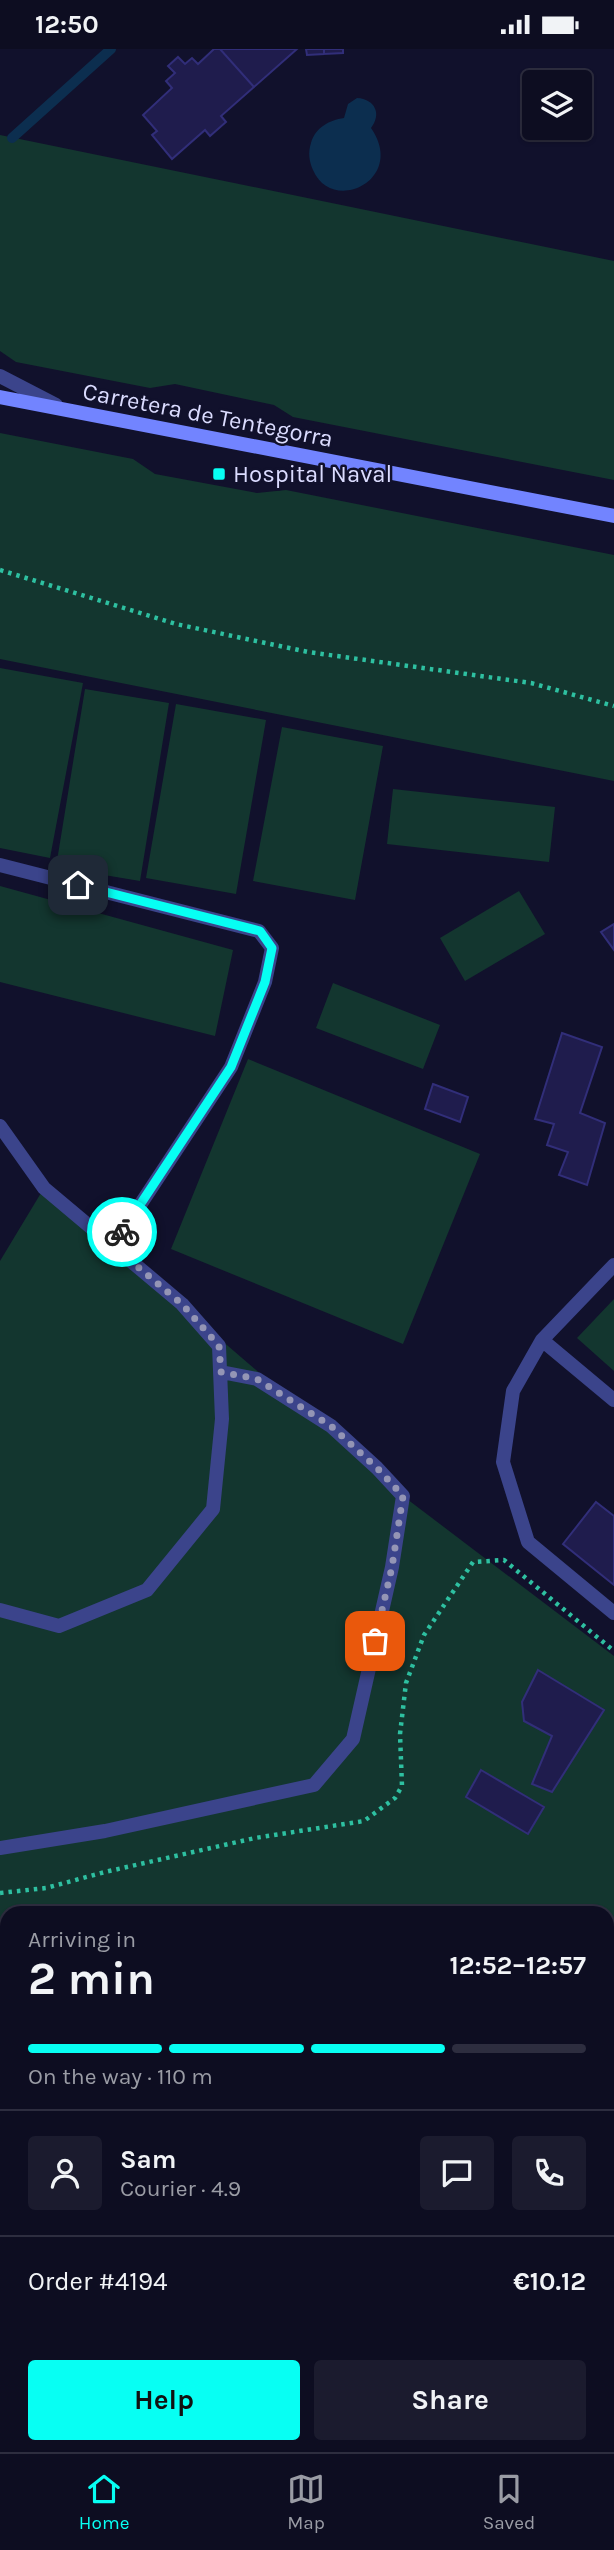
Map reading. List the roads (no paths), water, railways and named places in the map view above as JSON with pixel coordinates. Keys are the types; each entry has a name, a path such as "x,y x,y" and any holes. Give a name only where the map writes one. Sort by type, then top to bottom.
{"main road":[{"name":"Carretera de Tentegorra","path":"0,397 614,516"}],"street":[{"path":"0,376 66,411"},
{"path":"0,865 260,931 272,948 265,982 231,1067 113,1246"},
{"path":"0,1126 44,1188 182,1304 219,1346 222,1419 213,1509 147,1590 59,1626 0,1610"},
{"path":"614,1265 542,1340 513,1391 503,1462 528,1542 614,1613"},
{"path":"542,1340 614,1400"},
{"path":"0,1848 105,1831 314,1785 353,1739 392,1567 403,1496 331,1426 257,1379 221,1372"}],"water":[{"path":"357,98 368,101 375,108 376,118 371,128 380,147 380,163 373,176 363,185 349,190 335,190 322,183 313,170 309,156 310,146 319,129 344,118 348,104"}],"waterway":[{"path":"12,138 111,49"}],"place":[{"name":"Hospital Naval","path":"219,474"}]}
